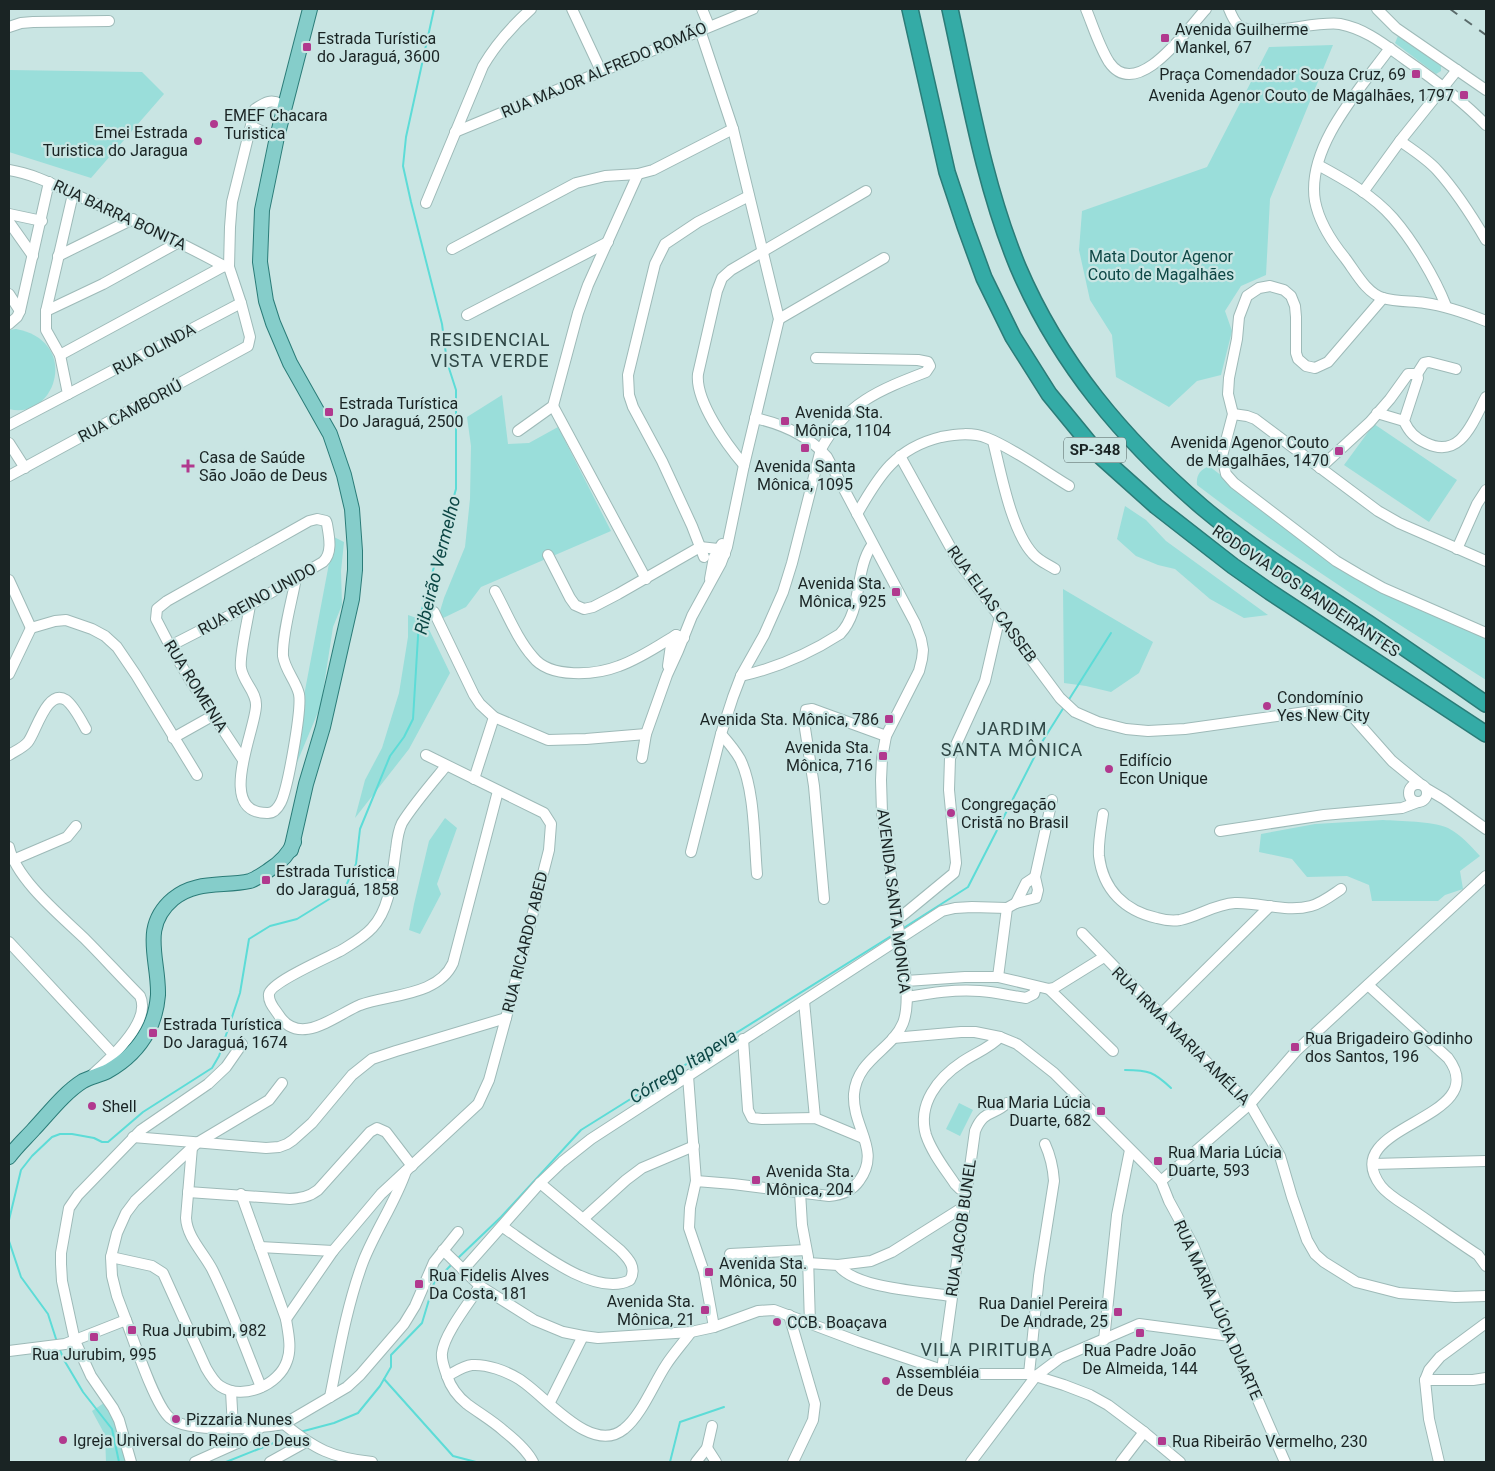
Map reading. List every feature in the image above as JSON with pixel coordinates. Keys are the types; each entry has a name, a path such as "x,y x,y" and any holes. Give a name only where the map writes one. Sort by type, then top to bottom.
{"highway":[{"name":"RODOVIA DOS BANDEIRANTES","path":"910,9 947,172 965,226 984,278 1013,337 1049,394 1099,455 1156,506 1194,536 1270,592 1486,734"},
{"name":"RODOVIA DOS BANDEIRANTES","path":"950,9 995,203 1018,267 1042,319 1081,380 1114,422 1156,466 1203,508 1284,568 1486,704"}],"main road":[{"path":"9,1154 83,1081 109,1070 129,1056 152,1024 158,995 153,949 154,936 158,918 163,909 174,898 190,888 252,881 275,866 291,850 306,784 323,726 350,607 350,554 347,519 339,478 324,438 273,343 260,303 254,274 252,247 254,218 304,9"},
{"path":"280,108 310,9"}],"street":[{"path":"426,202 472,90 492,52 508,32 531,9"},
{"path":"572,9 601,71"},
{"path":"642,758 646,734 674,651 709,583 716,557 729,533 779,319 733,129 705,28 702,9"},
{"name":"RUA MAJOR ALFREDO ROMÃO","path":"455,132 753,9"},
{"path":"1086,9 1110,63 1118,71 1130,74 1145,70 1156,64 1206,9"},
{"path":"1229,9 1233,19 1239,26 1246,28 1275,30 1332,23 1357,29 1386,46 1444,86 1486,124"},
{"path":"1377,9 1396,28 1486,90"},
{"path":"9,27 33,22 109,21"},
{"path":"1396,28 1325,144 1318,165 1314,189 1315,201 1324,226 1339,251 1372,292 1383,298 1446,306 1486,321"},
{"path":"1363,192 1457,70"},
{"path":"241,303 226,267 232,202 255,109 269,101 280,108"},
{"path":"251,126 273,136"},
{"path":"452,249 576,183 605,176 638,174 664,166 733,129"},
{"path":"1400,142 1416,152 1437,170 1470,214 1486,240"},
{"path":"1318,165 1340,176 1363,192 1393,218 1437,284 1446,306"},
{"name":"RUA BARRA BONITA","path":"9,170 50,182 73,194 133,219 226,267"},
{"path":"518,430 553,406 578,313 588,285 638,174"},
{"path":"9,324 17,317 20,311 50,182"},
{"path":"744,465 730,448 706,407 700,396 697,381 717,291 722,278 726,273 866,191"},
{"path":"68,394 60,355 46,330 46,311 73,194"},
{"path":"716,557 700,547 666,470 633,408 629,395 628,375 659,252 665,244 698,222 749,196"},
{"path":"9,214 42,220"},
{"path":"58,256 133,219"},
{"path":"9,222 33,256"},
{"path":"46,311 103,284 179,242"},
{"path":"467,315 608,242"},
{"path":"779,319 884,258"},
{"path":"60,355 226,267"},
{"path":"1383,298 1328,362 1321,366 1309,368 1301,364 1296,353 1295,306 1290,296 1284,290 1270,286 1253,290 1247,296 1242,306 1229,378 1228,394 1233,414 1222,456 1226,474 1234,483 1336,561 1383,588 1486,633"},
{"path":"9,294 20,311"},
{"name":"RUA CAMBORIÚ","path":"9,476 245,348 249,343 250,337 241,303"},
{"name":"RUA OLINDA","path":"9,425 241,303"},
{"path":"691,852 721,734 741,676 764,635 783,592 821,449 829,434 847,413 877,393 926,372 930,366 928,362 918,360 816,358"},
{"path":"1456,369 1430,362 1424,363 1417,374 1417,383 1404,421 1409,432 1428,444 1449,446 1457,444 1469,429 1486,397"},
{"path":"1320,468 1377,414 1408,374 1417,374"},
{"path":"553,406 646,579"},
{"path":"1233,414 1256,419 1378,511 1399,523 1486,561"},
{"path":"1377,414 1404,421"},
{"name":"AVENIDA SANTA MONICA","path":"696,1181 829,1196 849,1191 857,1184 868,1166 867,1149 862,1138 855,1109 855,1086 868,1062 893,1038 904,1021 906,997 906,981 882,813 881,773 886,736 919,671 923,650 921,639 915,623 821,449 787,426 755,418"},
{"path":"857,514 879,477 900,456 928,440 950,435 976,435 993,441 1069,486"},
{"path":"993,441 1011,509 1020,534 1034,556 1056,568"},
{"path":"9,443 25,468"},
{"name":"RUA ELIAS CASSEB","path":"900,456 958,561 1064,701 1076,712 1098,722 1126,729 1148,731 1186,729 1334,708 1343,710 1353,717 1416,788"},
{"path":"1457,549 1477,504 1486,490"},
{"name":"RUA REINO UNIDO","path":"156,609 167,601 309,522 322,519 327,524 329,548 326,560 250,605 170,646"},
{"path":"741,676 761,672 791,660 840,634 846,628 850,619 857,598 863,562 872,545"},
{"path":"548,555 570,598 575,605 584,609 593,607 646,579 700,547"},
{"path":"700,547 716,557"},
{"path":"685,557 716,557"},
{"path":"250,605 240,666 257,703 254,725 243,760 240,790 248,806 257,811 270,814 274,812 282,798 300,710 297,686 284,658 283,643 296,578"},
{"path":"9,580 31,628"},
{"path":"496,591 533,659 542,666 555,671 567,673 606,670 619,666 680,637"},
{"name":"RUA ROMENIA","path":"156,609 156,619 170,646 243,760"},
{"path":"434,612 474,694 480,704 494,717 540,737 557,741 646,734"},
{"path":"463,1270 540,1183 590,1139 804,1001 898,930 954,873 956,864 948,766 954,748 985,681 1000,616"},
{"path":"9,674 31,628 66,620 92,628 117,647 197,775"},
{"path":"646,652 674,651"},
{"path":"9,756 27,743 44,711 56,698 65,699 70,704 86,729"},
{"path":"824,899 814,786 804,722 806,710 812,709 886,736"},
{"path":"173,738 214,715"},
{"path":"474,779 494,717"},
{"path":"721,734 735,750 745,773 750,797 757,874"},
{"name":"RUA RICARDO ABED","path":"286,1319 333,1252 381,1194 478,1104 489,1080 549,850 551,824 544,813 426,755"},
{"path":"446,766 402,824 398,835 388,896 382,913 374,926 362,937 342,950 282,981 271,989 269,994 270,1002 288,1026 294,1030 310,1029 362,1005 415,990 444,977 453,963 498,791"},
{"path":"1416,788 1412,799 1421,802"},
{"path":"1416,788 1428,796 1421,802"},
{"path":"1416,788 1448,802 1486,829"},
{"path":"1398,808 1416,788"},
{"path":"898,930 942,911 972,907 1007,908 1016,902 1036,898 1035,877 1052,800"},
{"path":"1220,831 1324,816 1398,808 1421,802 1448,802"},
{"path":"1102,814 1099,854 1104,876 1114,895 1135,912 1165,920 1179,920 1225,904 1250,904 1282,908 1312,906 1341,889"},
{"path":"12,860 67,837 76,826"},
{"path":"9,847 12,860 34,888 140,996 142,1002 142,1013 138,1021 114,1055 83,1081"},
{"path":"1161,1181 1250,1104 1297,1050 1486,876"},
{"path":"1016,902 1026,883 1035,877"},
{"path":"1160,1015 1270,906"},
{"path":"998,977 1007,908"},
{"name":"RUA IRMA MARIA AMÉLIA","path":"1082,933 1160,1015 1250,1104 1280,1156 1307,1240 1315,1254 1324,1262 1356,1282 1399,1293 1455,1297 1486,1296"},
{"path":"9,942 114,1055"},
{"path":"906,981 998,977 1036,988 1049,989 1054,988 1104,956"},
{"path":"1368,985 1453,1063 1463,1078 1461,1090 1455,1100 1437,1113 1399,1134 1377,1151 1373,1164 1375,1174 1381,1186 1399,1201 1478,1255 1486,1266"},
{"path":"906,997 962,990 1026,998 1034,994 1036,988"},
{"path":"1049,989 1113,1051"},
{"path":"804,1001 815,1118"},
{"path":"133,1138 195,1145 279,1147 287,1144 312,1123 352,1075 372,1060 506,1018"},
{"name":"RUA MARIA LÚCIA DUARTE","path":"893,1038 975,1032 1000,1037 1017,1044 1054,1073 1148,1166 1161,1181 1169,1201 1193,1245 1285,1462"},
{"path":"966,1192 956,1184 932,1149 926,1136 924,1120 926,1103 940,1082 953,1068 1000,1037"},
{"path":"743,1039 750,1115 752,1118 762,1120 815,1118 862,1138"},
{"path":"131,1462 119,1420 113,1408 70,1342 61,1264 61,1253 69,1208 78,1195 133,1138 150,1123 208,1084 226,1067 242,1044"},
{"path":"109,1070 114,1055"},
{"path":"688,1076 696,1181 690,1208 689,1228 704,1272 714,1327"},
{"path":"282,1083 269,1100 195,1145 135,1201 126,1213 117,1233 111,1257 112,1276 117,1296 159,1403 170,1418 176,1422 188,1425 233,1428 260,1428 284,1424 347,1387 360,1375 404,1324 415,1306 434,1262 458,1232"},
{"name":"RUA JACOB BUNEL","path":"942,1370 974,1138 978,1122 1007,1103"},
{"path":"188,1192 240,1194 290,1199 302,1198 318,1190 370,1132 378,1128 386,1132 409,1168 396,1199 363,1263 340,1347 330,1397"},
{"path":"1032,1375 1039,1276 1054,1181 1052,1162 1044,1144"},
{"path":"195,1145 186,1218 189,1232 211,1267 220,1286 261,1387"},
{"path":"584,1219 626,1180 642,1168 694,1146"},
{"path":"1104,1340 1117,1214 1130,1150"},
{"path":"1373,1164 1486,1161"},
{"path":"503,1227 580,1277 610,1284 626,1283 630,1280 634,1271 629,1260 584,1219 540,1183"},
{"path":"800,1192 808,1263 810,1324"},
{"path":"111,1257 152,1266 163,1273 206,1368 215,1382 231,1391 250,1391 261,1387 279,1375 287,1362 289,1336 286,1319 240,1194"},
{"path":"808,1263 838,1265 871,1261 892,1252 964,1206"},
{"path":"260,1247 333,1252"},
{"path":"443,1250 480,1286 534,1320 551,1328 598,1338 691,1332 714,1327 766,1309 774,1310 942,1370 970,1374 1032,1375 1064,1385 1090,1395 1108,1405 1180,1462"},
{"path":"730,1254 806,1250"},
{"path":"838,1265 848,1274 878,1285 951,1296"},
{"path":"480,1286 456,1321 444,1343 442,1358 447,1376 455,1393 510,1436 533,1462"},
{"path":"789,1315 815,1404 813,1420 793,1462"},
{"path":"9,1351 53,1347 126,1320"},
{"path":"971,1462 1032,1375 1060,1358 1144,1323 1230,1336"},
{"path":"1439,1462 1429,1419 1425,1380 1429,1370 1440,1358 1486,1323"},
{"path":"447,1376 470,1365 504,1371 519,1379 550,1402 581,1429 602,1436 617,1434 632,1422 667,1364 691,1332"},
{"path":"550,1402 583,1336"},
{"path":"1425,1380 1473,1380 1486,1378"},
{"path":"231,1391 233,1428"},
{"path":"284,1424 306,1442 339,1457 372,1462"},
{"path":"696,1462 707,1448 712,1426"},
{"path":"195,1462 244,1440 260,1428"},
{"path":"1121,1462 1144,1432"},
{"path":"270,1462 285,1459 306,1442"},
{"path":"707,1448 716,1462"}],"green space":[{"path":"1398,36 1441,66 1441,71 1436,74 1395,43"},
{"name":"Mata Doutor Agenor Couto de Magalhães","path":"1333,45 1270,199 1266,275 1241,286 1225,311 1232,331 1221,375 1197,381 1169,407 1116,377 1112,335 1090,300 1079,250 1082,211 1207,167 1269,47"},
{"path":"9,70 142,72 164,94 91,178 9,152"},
{"path":"16,329 36,336 49,348 55,363 54,378 49,392 39,403 25,409 9,409 9,330"},
{"path":"502,395 508,444 529,443 558,427 611,531 481,587 466,607 437,621 444,598 465,547 470,499 471,446 467,417"},
{"path":"1374,424 1457,480 1429,522 1344,465"},
{"path":"1209,466 1335,563 1486,635 1486,680 1267,537 1197,485 1199,473"},
{"path":"1125,506 1146,520 1166,541 1268,615 1244,618 1210,599 1175,569 1158,565 1136,556 1117,539"},
{"path":"334,537 344,542 341,571 342,605 333,627 321,705 296,765 303,701"},
{"path":"1063,589 1153,642 1139,673 1111,692 1064,683"},
{"path":"408,615 425,621 450,673 409,749 355,818 365,780 382,748 399,693 408,637"},
{"path":"445,818 457,828 437,884 441,894 420,934 409,930 414,904 429,841"},
{"path":"1383,820 1434,824 1448,828 1461,837 1480,856 1460,871 1463,889 1445,895 1438,901 1372,901 1369,885 1347,876 1307,877 1292,859 1259,852 1261,834 1315,824"},
{"path":"959,1103 973,1110 960,1136 946,1129"},
{"path":"104,1403 119,1427 125,1462 106,1462 105,1435 92,1411"}],"waterway":[{"name":"Ribeirão Vermelho","path":"9,1220 21,1170 32,1156 52,1137 60,1134 72,1134 108,1142 143,1112 212,1068 219,1056 240,993 249,939 270,926 297,919 344,890 356,864 360,829 390,756 404,737 413,719 419,620 456,489 456,390 447,362 442,324 403,166 406,137 434,9"},
{"name":"Córrego Itapeva","path":"1068,701 1111,633"},
{"name":"Córrego Itapeva","path":"902,929 968,887 1042,742 1064,707"},
{"name":"Córrego Itapeva","path":"457,1259 501,1217 581,1130 896,933"},
{"path":"1125,1070 1151,1073 1171,1088"},
{"name":"Ribeirão Vermelho","path":"9,1241 21,1277 48,1314 57,1342"},
{"name":"Córrego Itapeva","path":"300,1432 334,1423 358,1413 380,1386 391,1367 391,1355 422,1323 434,1283 452,1264"},
{"name":"Ribeirão Vermelho","path":"59,1348 83,1392 112,1429 119,1462"},
{"path":"384,1379 453,1456 476,1462"},
{"path":"670,1462 680,1422 724,1407"},
{"name":"Córrego Itapeva","path":"226,1462 291,1436"}],"railway":[{"path":"1450,9 1486,35"}],"place":[{"name":"Avenida Guilherme Mankel, 67","path":"1165,38"},
{"name":"Estrada Turística do Jaraguá, 3600","path":"307,47"},
{"name":"Praça Comendador Souza Cruz, 69","path":"1416,74"},
{"name":"Avenida Agenor Couto de Magalhães, 1797","path":"1464,95"},
{"name":"EMEF Chacara Turistica","path":"214,124"},
{"name":"Emei Estrada Turistica do Jaragua","path":"198,141"},
{"name":"Estrada Turística Do Jaraguá, 2500","path":"329,412"},
{"name":"Avenida Sta. Mônica, 1104","path":"785,421"},
{"name":"Avenida Santa Mônica, 1095","path":"805,448"},
{"name":"Avenida Agenor Couto de Magalhães, 1470","path":"1339,451"},
{"name":"Casa de Saúde São João de Deus","path":"188,466"},
{"name":"Avenida Sta. Mônica, 925","path":"896,592"},
{"name":"Condomínio Yes New City","path":"1267,706"},
{"name":"Avenida Sta. Mônica, 786","path":"889,719"},
{"name":"Avenida Sta. Mônica, 716","path":"883,756"},
{"name":"Edifício Econ Unique","path":"1109,769"},
{"name":"Congregação Cristã no Brasil","path":"951,813"},
{"name":"Estrada Turística do Jaraguá, 1858","path":"266,880"},
{"name":"Estrada Turística Do Jaraguá, 1674","path":"153,1033"},
{"name":"Rua Brigadeiro Godinho dos Santos, 196","path":"1295,1047"},
{"name":"Shell","path":"92,1106"},
{"name":"Rua Maria Lúcia Duarte, 682","path":"1101,1111"},
{"name":"Rua Maria Lúcia Duarte, 593","path":"1158,1161"},
{"name":"Avenida Sta. Mônica, 204","path":"756,1180"},
{"name":"Avenida Sta. Mônica, 50","path":"709,1272"},
{"name":"Rua Fidelis Alves Da Costa, 181","path":"419,1284"},
{"name":"Avenida Sta. Mônica, 21","path":"705,1310"},
{"name":"Rua Daniel Pereira De Andrade, 25","path":"1118,1312"},
{"name":"CCB. Boaçava","path":"777,1322"},
{"name":"Rua Jurubim, 982","path":"132,1330"},
{"name":"Rua Padre João De Almeida, 144","path":"1140,1333"},
{"name":"Rua Jurubim, 995","path":"94,1337"},
{"name":"Assembléia de Deus","path":"886,1381"},
{"name":"Pizzaria Nunes","path":"176,1419"},
{"name":"Igreja Universal do Reino de Deus","path":"63,1440"},
{"name":"Rua Ribeirão Vermelho, 230","path":"1162,1441"}],"district":[{"name":"RESIDENCIAL VISTA VERDE","path":"490,349"},
{"name":"JARDIM SANTA MÔNICA","path":"1012,738"},
{"name":"VILA PIRITUBA","path":"987,1349"}]}
